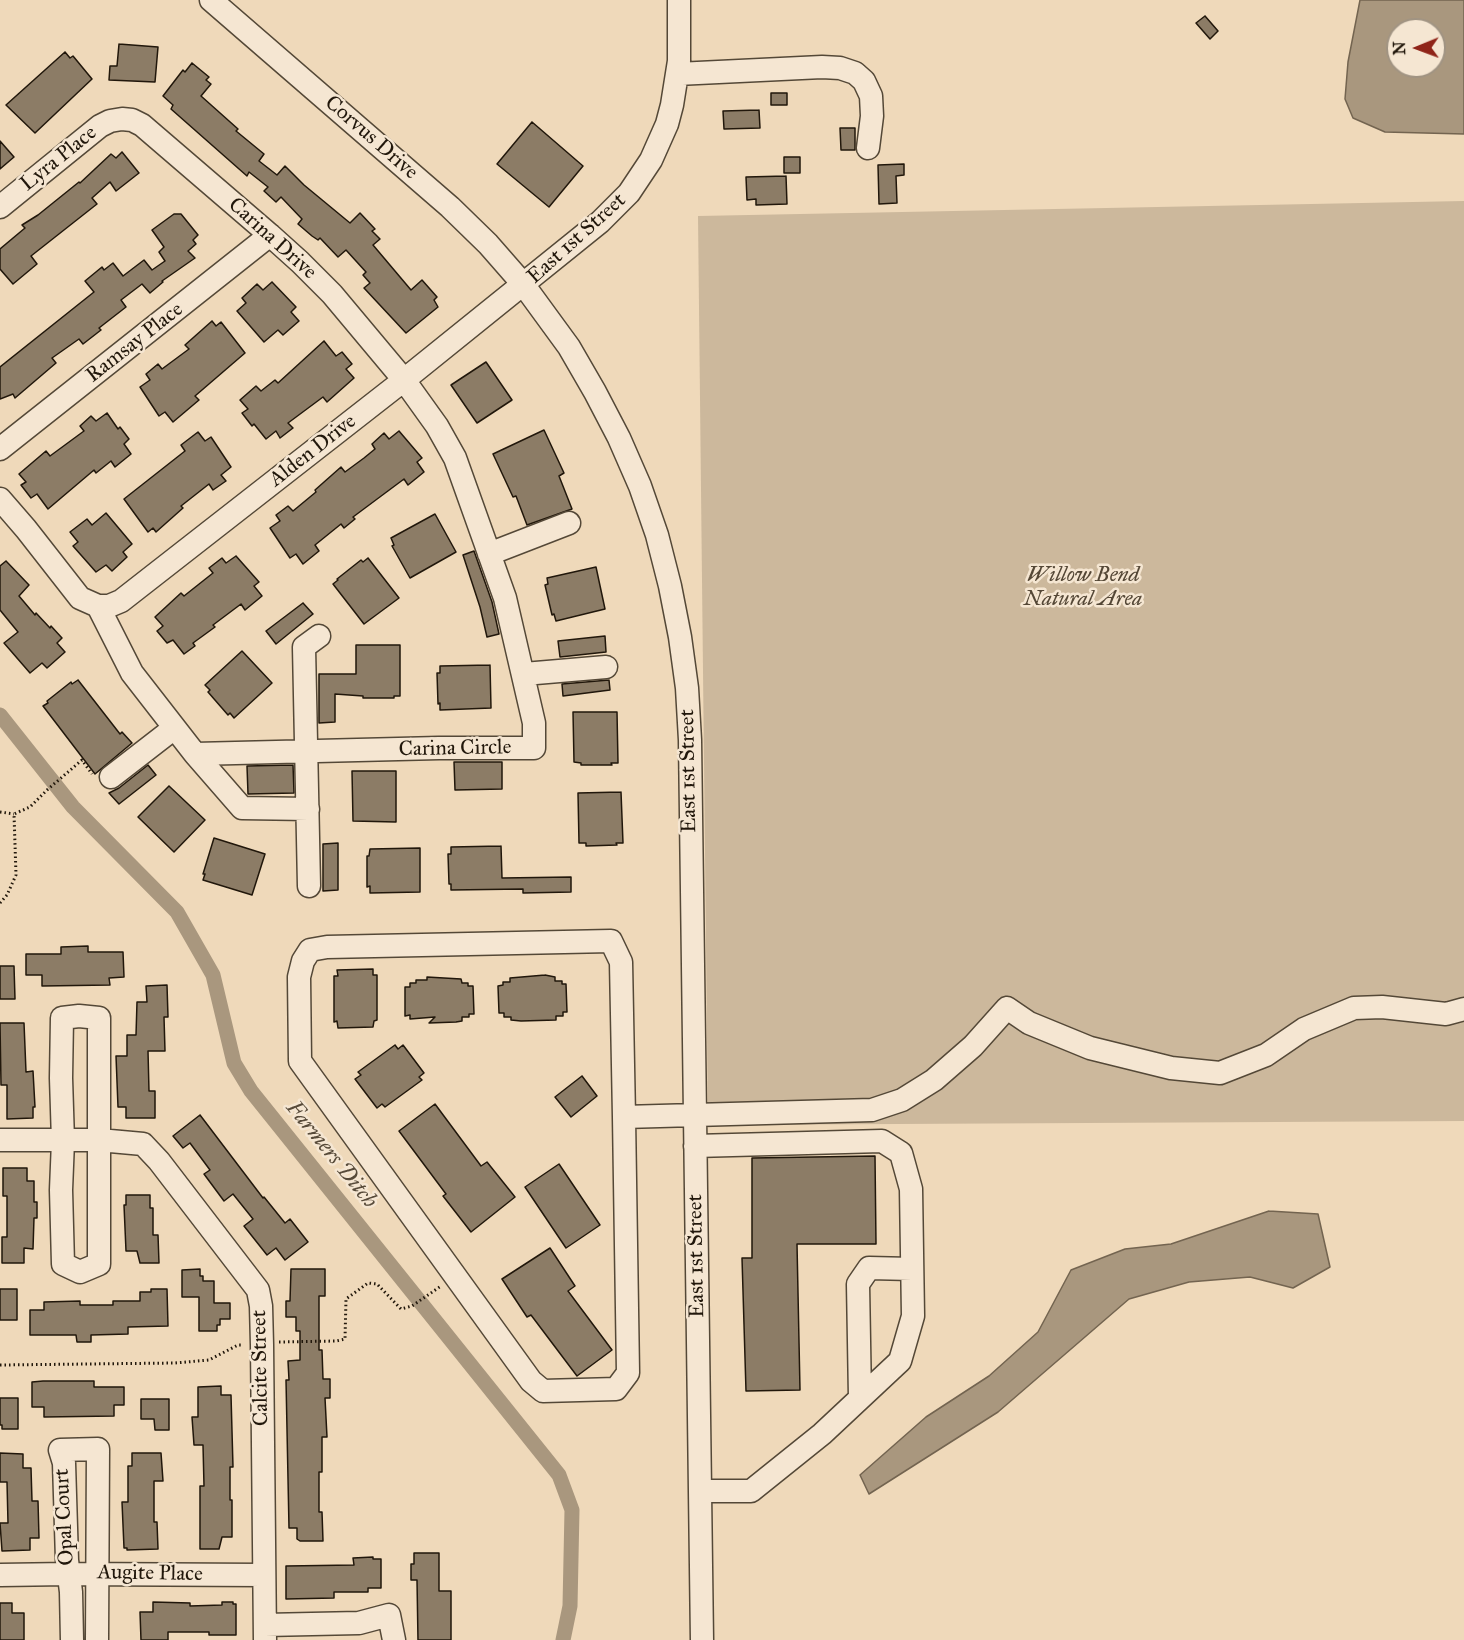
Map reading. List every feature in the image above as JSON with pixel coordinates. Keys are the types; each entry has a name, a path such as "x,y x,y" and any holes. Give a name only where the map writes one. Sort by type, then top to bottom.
{"street":[{"name":"Corvus Drive","path":"211,0 450,207 488,244 523,284"},
{"name":"East 1st Street","path":"679,0 677,74 667,123 651,160 637,183 600,222 523,284 568,347 596,392 619,438 643,496 670,586 687,688 690,740 702,1640"},
{"path":"677,74 822,67 840,68 855,73 864,81 871,96 872,117 868,148"},
{"name":"Lyra Place","path":"0,207 100,126 122,119"},
{"name":"Carina Drive","path":"122,119 132,120 142,125 270,235 332,294 404,380"},
{"name":"Ramsay Place","path":"0,449 270,235"},
{"name":"Alden Drive","path":"98,606 109,606 121,601 523,284"},
{"name":"Carina Circle","path":"195,754 534,748 534,723 505,598 455,458 437,426 404,380"},
{"path":"0,499 26,529 75,594 98,606 132,673 173,729 242,808 308,809"},
{"path":"489,554 569,523"},
{"path":"309,886 304,647 319,636"},
{"path":"524,674 606,667"},
{"path":"111,777 173,729"},
{"path":"610,941 621,962 624,1117 628,1373 616,1389 543,1391 531,1381 300,1061 299,977 303,961 310,950 327,947 610,941"},
{"path":"624,1117 872,1110 902,1100 934,1080 973,1046 1007,1008 1029,1023 1090,1048 1171,1068 1220,1073 1266,1055 1304,1029 1354,1008 1382,1007 1446,1014 1464,1009"},
{"path":"79,1016 99,1018 99,1264 80,1272 63,1264 61,1190 63,1141 62,1018 79,1016"},
{"name":"Calcite Street","path":"0,1140 99,1140 143,1144 159,1161 258,1290 261,1305 262,1345 265,1632"},
{"path":"695,1146 882,1141 902,1153 911,1189 913,1316 900,1361 822,1434 751,1491 700,1491"},
{"path":"860,1398 858,1284 869,1268 912,1269"},
{"name":"Opal Court","path":"72,1640 71,1592 67,1574 64,1463 60,1450 98,1449 97,1574"},
{"path":"97,1574 97,1640"},
{"name":"Augite Place","path":"0,1575 264,1575"},
{"path":"265,1632 359,1623 389,1616 393,1640"}],"path":[{"path":"0,812 14,814 30,807 71,767 82,760 100,784 111,777"},
{"path":"0,903 7,895 16,875 14,814"},
{"path":"0,1365 175,1363 209,1360 238,1345 274,1344 281,1341 336,1341 345,1339 346,1299 368,1283 377,1284 401,1309 412,1306 434,1290"}],"green space":[{"name":"Willow Bend Natural Area","path":"1464,201 1464,1121 708,1125 698,216"}],"shaded area":[{"path":"1360,0 1464,0 1464,134 1385,132 1353,118 1345,99 1348,62"},
{"path":"1269,1211 1318,1214 1330,1267 1293,1288 1250,1277 1189,1282 1129,1299 998,1412 869,1494 860,1475 926,1417 989,1376 1038,1332 1071,1270 1125,1249 1171,1244"}],"building":[{"path":"1205,16 1218,31 1210,39 1196,23"},
{"path":"119,44 158,47 155,82 109,80 110,66 117,66"},
{"path":"65,52 70,58 73,56 92,79 35,133 6,105"},
{"path":"192,63 209,77 206,80 211,84 201,96 238,129 236,131 264,154 259,161 277,175 285,166 350,223 360,213 375,229 372,231 380,239 373,245 411,290 422,280 437,297 434,300 438,307 406,333 364,288 370,283 363,275 366,272 346,250 338,257 320,238 318,240 298,224 302,219 281,197 276,202 264,191 268,187 249,172 247,176 171,109 173,105 163,96 183,70 185,72"},
{"path":"771,93 787,93 787,105 771,105"},
{"path":"759,110 760,128 724,129 723,111"},
{"path":"532,122 583,166 549,207 497,164"},
{"path":"840,128 855,128 855,150 841,150"},
{"path":"0,141 14,157 0,169"},
{"path":"122,152 139,173 116,191 110,182 92,198 97,204 31,256 37,264 13,284 0,269 0,249 25,228 22,225 80,183 111,154 116,158"},
{"path":"784,157 800,157 800,173 784,173"},
{"path":"904,164 904,175 896,176 897,203 879,204 878,165"},
{"path":"786,176 787,204 756,205 756,199 747,200 746,177"},
{"path":"174,214 181,214 198,235 193,240 196,244 188,251 195,258 162,281 150,293 142,284 121,300 126,307 99,328 101,330 83,344 79,339 52,358 56,363 15,398 13,394 0,399 0,367 94,292 85,281 102,267 104,270 113,263 123,276 144,260 152,270 165,261 159,252 164,247 152,230"},
{"path":"272,282 296,307 291,312 299,321 283,335 278,330 264,342 237,311 246,303 242,298 257,284 263,290"},
{"path":"212,321 216,326 221,322 245,353 195,396 199,400 173,422 165,412 159,416 140,387 150,380 146,374 158,364 162,369 189,349 185,345"},
{"path":"324,341 336,356 342,352 352,364 346,369 354,378 327,402 323,397 288,423 293,428 280,438 276,431 266,439 242,413 248,409 240,400 256,386 261,391 275,380 278,383"},
{"path":"486,362 512,400 477,423 451,385"},
{"path":"107,413 118,429 120,427 129,439 124,444 131,454 115,467 111,461 96,473 94,470 48,509 37,494 31,498 21,485 26,482 19,474 46,451 50,456 84,431 80,426 91,416 96,421"},
{"path":"544,430 564,473 559,476 572,509 527,525 516,496 513,497 493,454"},
{"path":"399,431 422,458 417,462 424,472 408,485 404,479 353,517 355,519 344,528 341,524 315,545 319,551 303,564 296,554 290,558 270,528 280,521 276,515 288,506 293,511 341,467 345,472 364,458 375,449 372,444 384,433 389,439"},
{"path":"198,432 205,441 211,437 231,467 221,475 226,481 213,490 209,484 181,506 183,508 156,532 153,528 148,532 124,499 185,451 181,445"},
{"path":"106,513 132,544 123,552 127,557 112,571 106,565 96,572 73,546 78,542 70,532 87,519 92,525"},
{"path":"435,514 456,552 410,578 392,546 394,545 391,538"},
{"path":"474,551 492,602 499,634 487,637 463,555"},
{"path":"236,556 259,582 254,586 262,596 245,610 241,604 213,625 215,627 193,643 195,646 184,654 173,640 167,643 157,631 163,626 155,617 181,593 184,596 213,573 209,568 222,558 226,563"},
{"path":"368,558 399,598 364,624 333,584 361,560 363,562"},
{"path":"6,561 29,585 19,596 35,615 36,613 62,638 57,643 65,652 47,668 42,663 30,673 4,643 18,632 0,610 0,566"},
{"path":"596,567 605,609 556,621 554,614 552,615 545,585 548,584 547,578"},
{"path":"303,603 313,614 276,644 266,631"},
{"path":"605,636 606,652 560,657 558,641"},
{"path":"356,645 400,645 400,696 363,698 363,696 335,694 335,722 319,723 319,674 356,674"},
{"path":"242,651 272,683 234,718 230,713 228,715 208,692 210,690 205,685"},
{"path":"490,665 491,708 440,710 437,673 440,673 440,666"},
{"path":"78,680 120,734 122,732 132,743 95,774 43,706 71,682 72,684"},
{"path":"609,680 610,690 563,696 562,684"},
{"path":"573,712 617,712 618,763 581,765 581,763 574,762"},
{"path":"454,762 502,762 502,789 455,790"},
{"path":"148,765 156,775 119,804 109,793"},
{"path":"293,765 294,793 248,794 247,766"},
{"path":"352,771 396,771 396,822 353,821"},
{"path":"169,786 205,820 174,852 138,817"},
{"path":"621,792 623,843 586,846 586,843 579,843 578,793"},
{"path":"214,838 265,854 252,895 203,880"},
{"path":"338,843 338,890 323,891 323,844"},
{"path":"501,846 502,878 571,877 571,892 523,893 523,889 451,890 448,854 451,854 451,847"},
{"path":"420,848 420,892 370,893 370,886 367,887 367,856 369,856 370,849"},
{"path":"88,946 88,952 123,952 124,977 109,978 110,985 42,986 42,975 26,975 26,954 61,954 61,947"},
{"path":"0,966 14,966 15,999 0,999"},
{"path":"373,969 373,975 377,975 377,1020 374,1021 373,1027 338,1028 337,1021 334,1022 334,976 338,976 337,970"},
{"path":"545,975 555,977 555,981 562,981 562,984 566,984 567,1012 563,1012 563,1016 556,1016 556,1020 521,1021 511,1020 511,1017 504,1017 504,1013 499,1013 498,986 503,985 503,982 510,982 510,978"},
{"path":"427,977 461,979 462,983 473,986 474,1014 462,1017 462,1021 429,1023 435,1017 410,1019 410,1015 405,1016 405,987 410,987 410,983 416,983 416,980 427,980"},
{"path":"167,985 168,1017 164,1017 165,1051 148,1051 149,1091 155,1091 155,1118 126,1118 126,1107 118,1107 116,1056 127,1056 127,1035 136,1035 137,1002 147,1002 146,986"},
{"path":"0,1023 24,1023 26,1072 33,1071 35,1107 33,1107 33,1118 7,1119 7,1085 1,1085"},
{"path":"395,1045 398,1049 403,1045 424,1073 419,1077 422,1080 385,1107 382,1104 377,1108 355,1079 361,1075 358,1072"},
{"path":"582,1076 597,1096 571,1117 555,1097"},
{"path":"435,1104 481,1166 487,1162 515,1197 471,1232 443,1196 446,1194 399,1131"},
{"path":"200,1115 263,1198 285,1223 290,1219 308,1242 285,1260 276,1248 267,1255 244,1226 253,1219 233,1194 224,1201 204,1174 210,1170 190,1143 183,1148 173,1136"},
{"path":"875,1156 876,1244 797,1244 800,1390 746,1391 742,1258 752,1258 752,1158"},
{"path":"559,1164 600,1225 566,1248 525,1187"},
{"path":"3,1168 27,1168 27,1181 34,1181 37,1218 34,1218 33,1249 24,1248 24,1263 2,1263 2,1237 7,1237 7,1196 3,1196"},
{"path":"126,1195 150,1195 150,1208 153,1208 153,1235 158,1235 159,1263 140,1263 137,1251 126,1251 124,1205 126,1205"},
{"path":"550,1248 575,1286 568,1291 612,1350 577,1376 531,1315 527,1317 502,1279"},
{"path":"200,1269 203,1281 214,1281 214,1303 230,1303 230,1319 220,1319 217,1331 199,1331 199,1297 182,1297 182,1270"},
{"path":"291,1269 325,1269 325,1296 319,1296 319,1350 322,1350 323,1379 330,1379 330,1398 325,1398 327,1437 322,1437 322,1472 319,1472 319,1512 322,1512 323,1541 300,1541 297,1539 297,1528 289,1528 286,1380 289,1380 288,1361 300,1360 300,1331 296,1331 296,1317 286,1317 286,1301 290,1301"},
{"path":"0,1289 17,1289 17,1320 0,1320"},
{"path":"151,1289 167,1289 168,1326 128,1327 128,1334 91,1335 91,1342 77,1342 76,1335 30,1335 30,1310 44,1310 44,1302 80,1301 80,1305 113,1305 113,1301 140,1301 140,1292 151,1292"},
{"path":"94,1381 94,1387 124,1387 124,1405 114,1405 114,1416 44,1417 44,1407 32,1407 32,1382"},
{"path":"221,1386 221,1395 231,1395 232,1537 222,1537 219,1549 200,1549 200,1486 204,1486 203,1445 194,1445 192,1417 198,1417 198,1387"},
{"path":"0,1398 18,1398 18,1429 2,1429"},
{"path":"141,1399 169,1399 169,1430 155,1430 154,1419 141,1419"},
{"path":"0,1453 23,1454 23,1468 31,1468 32,1501 38,1501 39,1538 30,1538 30,1550 2,1551 0,1523 8,1523 7,1482 0,1482"},
{"path":"132,1453 161,1453 163,1481 154,1481 154,1522 157,1522 158,1549 127,1550 124,1548 122,1502 128,1502 128,1466 132,1466"},
{"path":"414,1553 439,1553 439,1591 451,1591 451,1640 418,1640 417,1580 411,1580"},
{"path":"373,1557 373,1559 381,1559 381,1588 368,1588 368,1592 334,1592 334,1598 286,1599 286,1566 354,1565 353,1558"},
{"path":"153,1602 190,1603 190,1606 222,1605 222,1602 233,1602 236,1604 236,1635 209,1635 209,1632 168,1632 168,1640 141,1640 140,1612 153,1612"},
{"path":"0,1603 12,1603 12,1613 24,1613 24,1640 0,1640"}],"waterway":[{"name":"Farmers Ditch","path":"0,715 73,807 177,912 213,975 234,1063 251,1091 559,1475 572,1510 570,1606 563,1640"}]}
